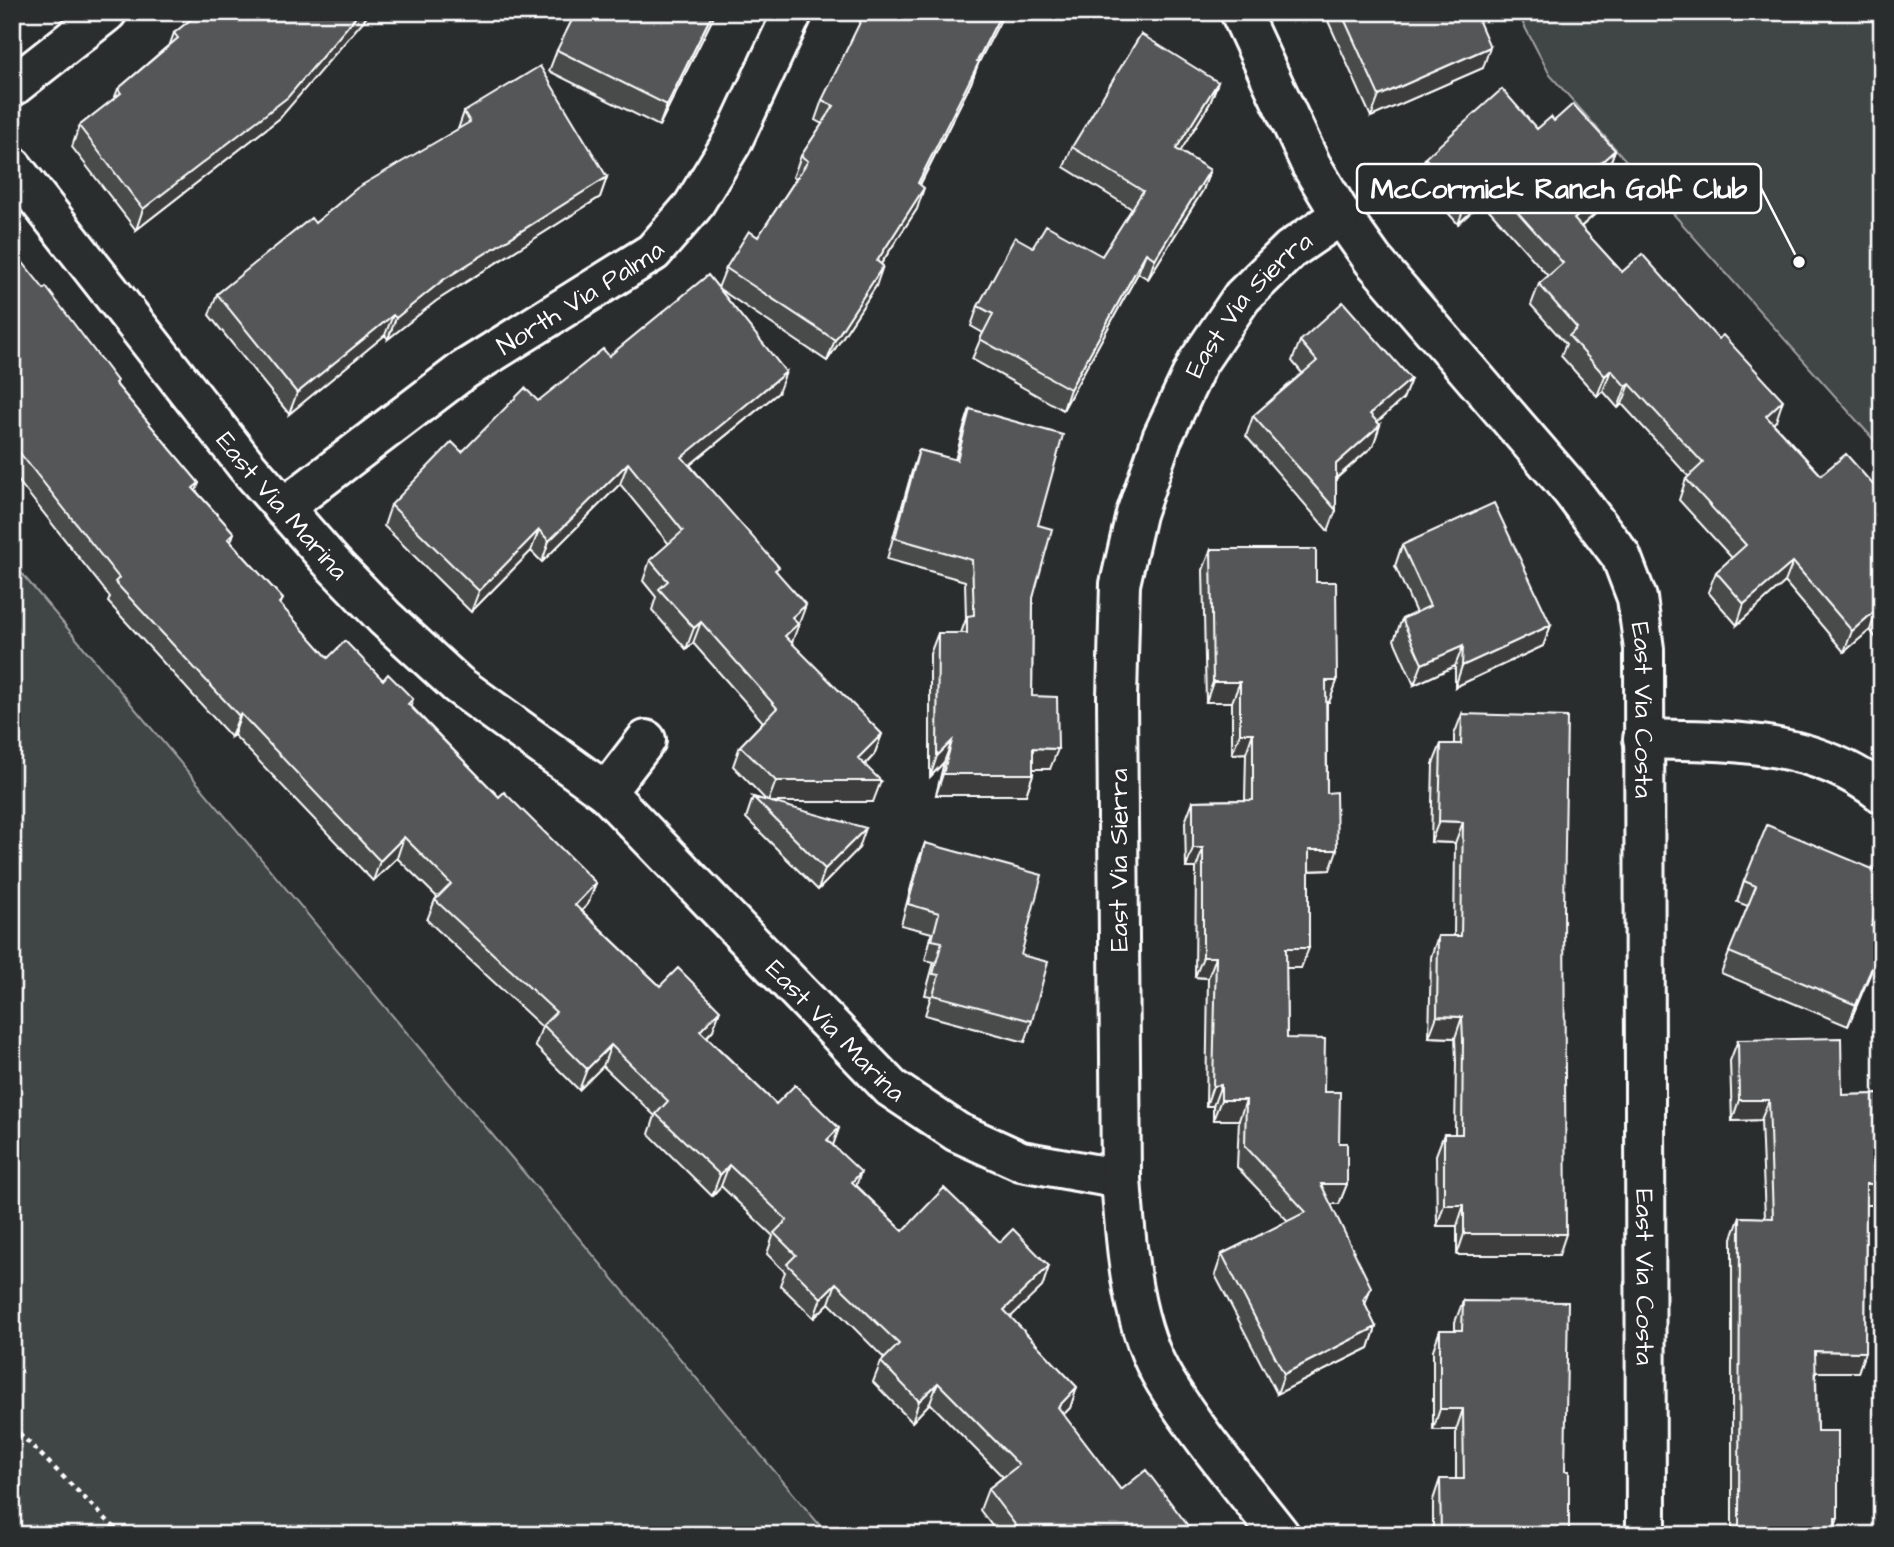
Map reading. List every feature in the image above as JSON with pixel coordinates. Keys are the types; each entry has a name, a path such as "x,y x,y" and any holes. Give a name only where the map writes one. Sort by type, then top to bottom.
{"street":[{"path":"12,87 107,12"},
{"name":"North Via Palma","path":"282,508 464,370 653,252 693,206 732,142 793,12"},
{"name":"East Via Costa","path":"1240,12 1311,165 1341,215 1373,260 1572,491 1621,556 1637,598 1644,649 1646,1535"},
{"name":"East Via Marina","path":"12,166 282,508 385,618 458,685 606,792 891,1087 957,1132 1021,1161 1121,1179"},
{"name":"East Via Sierra","path":"1280,1535 1164,1379 1141,1322 1127,1252 1121,1179 1117,697 1119,584 1136,514 1162,438 1198,362 1242,297 1290,250 1341,215"},
{"path":"1643,739 1761,743 1822,757 1861,776 1882,793"},
{"path":"606,792 646,740"}],"path":[{"path":"12,1426 122,1535"}],"shaded area":[{"path":"1517,12 1882,12 1882,449 1550,75"},
{"path":"12,562 828,1535 12,1535"}],"building":[{"path":"200,12 360,12 288,97 143,209 79,126 121,93 118,89 178,38 174,33"},
{"path":"576,12 713,12 667,105 557,50"},
{"path":"865,12 1002,12 918,183 924,188 877,261 883,266 835,340 726,268 749,231 758,237 808,161 801,156 834,106 822,100"},
{"path":"1341,12 1475,12 1490,47 1379,96"},
{"path":"1141,34 1218,82 1176,149 1210,170 1155,259 1146,253 1070,389 980,339 993,314 978,306 1015,237 1033,247 1046,225 1102,256 1143,191 1072,147"},
{"path":"540,66 607,177 443,280 396,318 393,315 297,393 217,294 311,218 315,223 357,188 470,122 464,112"},
{"path":"1502,89 1537,129 1551,117 1554,121 1573,104 1615,150 1595,168 1612,185 1574,219 1622,272 1642,254 1718,339 1723,335 1783,400 1766,416 1821,475 1846,454 1882,495 1874,505 1882,514 1882,615 1877,609 1852,631 1793,562 1744,604 1716,572 1746,545 1686,479 1703,463 1630,384 1626,387 1611,370 1605,376 1569,336 1577,328 1539,284 1563,263 1490,181 1466,203 1425,158"},
{"path":"17,255 44,289 46,287 117,381 115,383 199,483 193,488 234,533 228,539 283,599 279,603 328,658 345,641 383,680 388,674 413,699 408,704 499,797 504,792 596,883 575,905 660,986 678,968 720,1010 700,1031 776,1104 795,1085 839,1128 827,1140 861,1172 852,1182 903,1231 944,1188 1000,1242 1013,1229 1049,1266 1004,1310 1077,1387 1058,1407 1121,1490 1146,1470 1195,1535 1023,1535 988,1489 1019,1465 938,1383 919,1401 881,1362 899,1344 836,1283 821,1298 787,1264 796,1255 774,1233 787,1220 729,1165 720,1175 656,1114 668,1101 611,1045 587,1069 543,1025 556,1012 435,900 451,884 404,837 380,861 241,714 239,716 115,582 119,578 12,443 12,260"},
{"path":"708,275 786,372 682,457 779,567 775,570 806,605 792,617 798,624 785,636 882,734 858,758 881,781 776,781 740,746 777,708 701,622 694,628 659,589 668,581 650,560 683,531 628,463 549,541 539,530 479,591 391,505 452,442 462,452 525,388 538,401 603,349 609,356"},
{"path":"1343,302 1411,379 1370,414 1380,425 1336,464 1336,510 1253,416 1317,361 1300,341"},
{"path":"970,409 1063,435 1038,525 1052,529 1033,598 1032,696 1057,697 1058,749 1033,748 1033,774 943,774 952,741 937,756 938,633 967,633 967,616 974,615 972,560 895,538 919,450 957,460"},
{"path":"1494,503 1551,625 1462,666 1463,646 1422,664 1402,619 1430,606 1402,545"},
{"path":"1211,549 1316,549 1316,582 1336,582 1337,681 1326,681 1327,793 1336,792 1337,850 1309,850 1309,948 1286,948 1287,1038 1325,1039 1324,1092 1340,1092 1339,1143 1347,1143 1347,1184 1321,1184 1371,1287 1363,1300 1376,1327 1284,1374 1222,1254 1306,1212 1245,1146 1246,1100 1221,1100 1221,1085 1213,1086 1216,957 1203,957 1203,848 1193,848 1193,801 1253,800 1253,733 1240,733 1240,682 1213,682"},
{"path":"1462,714 1567,717 1564,910 1566,1234 1464,1234 1464,1205 1444,1205 1444,1134 1462,1134 1463,1040 1462,1017 1437,1016 1438,936 1461,936 1463,822 1439,821 1441,744 1461,744"},
{"path":"753,797 866,828 825,869"},
{"path":"1767,825 1882,873 1882,899 1871,926 1882,930 1882,944 1856,1005 1729,952 1756,886 1744,881"},
{"path":"925,843 1042,875 1021,955 1048,962 1032,1021 933,995 939,975 933,974 942,942 932,940 939,913 908,904"},
{"path":"1841,1038 1842,1095 1880,1094 1882,1184 1866,1184 1865,1352 1815,1351 1817,1431 1838,1431 1838,1518 1835,1518 1835,1535 1739,1535 1740,1217 1773,1218 1769,1100 1739,1100 1738,1040"},
{"path":"1463,1301 1568,1302 1565,1471 1569,1471 1569,1535 1441,1535 1440,1479 1464,1479 1463,1409 1440,1409 1440,1330 1462,1330"}],"place":[{"name":"McCormick Ranch Golf Club","path":"1799,262"}]}
